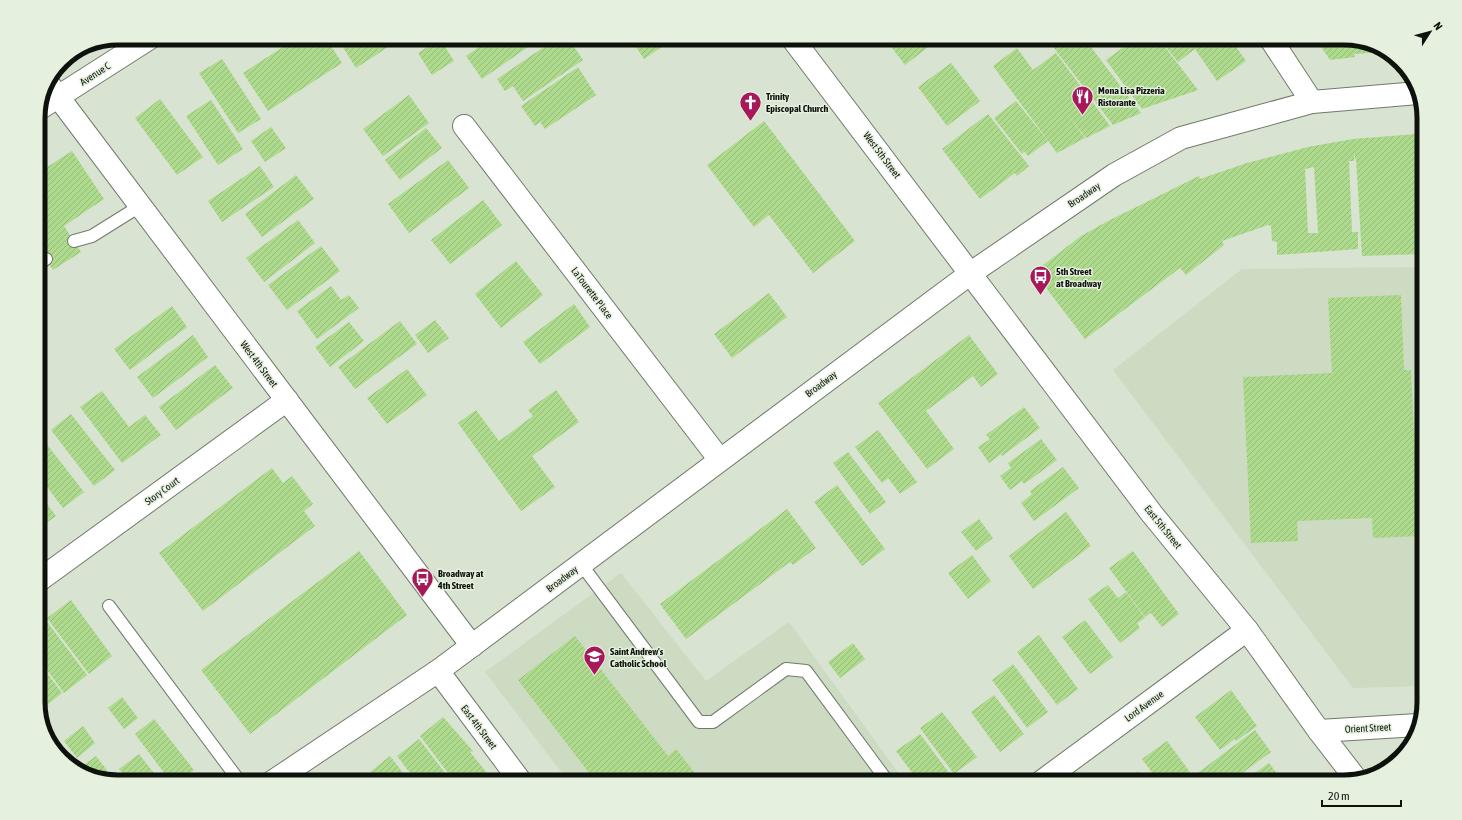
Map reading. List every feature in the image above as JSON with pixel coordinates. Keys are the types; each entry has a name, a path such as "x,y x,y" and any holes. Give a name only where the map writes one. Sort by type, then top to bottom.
{"street":[{"name":"Avenue C","path":"52,90 137,45"},
{"name":"West 5th Street","path":"797,45 971,272"},
{"path":"1275,45 1312,102"},
{"name":"West 4th Street","path":"52,90 472,646"},
{"name":"Broadway","path":"282,775 438,671 971,272 1114,175 1181,138 1312,102 1413,93"},
{"name":"LaTourette Place","path":"464,126 720,460"},
{"name":"East 5th Street","path":"971,272 1152,514 1246,630 1352,774"},
{"name":"Story Court","path":"45,576 286,400"},
{"name":"Lord Avenue","path":"1050,775 1246,630"},
{"name":"East 4th Street","path":"438,671 516,775"},
{"name":"Orient Street","path":"1319,731 1413,725"}],"lane":[{"path":"74,241 92,236 140,206"},
{"path":"581,564 699,722 713,722 786,669 806,671 883,775"},
{"path":"109,606 235,775"}],"shaded area":[{"path":"1417,267 1417,686 1353,688 1113,370 1242,269"},
{"name":"Saint Andrew's Catholic School","path":"621,573 706,681 789,622 900,775 564,775 485,672"}],"building":[{"path":"286,45 330,45 342,63 268,111 243,73"},
{"path":"341,45 391,45 356,68"},
{"path":"431,45 444,45 454,61 432,75 418,53"},
{"path":"482,45 531,45 482,79 466,56"},
{"path":"547,45 573,45 583,60 523,101 513,86 505,91 497,79"},
{"path":"635,45 665,45 644,59"},
{"path":"896,45 931,45 905,65 892,48"},
{"path":"1052,45 1089,45 1141,113 1113,125"},
{"path":"1127,45 1163,45 1198,90 1142,109 1106,60"},
{"path":"1165,45 1235,45 1246,61 1217,81 1195,49 1178,62"},
{"path":"1320,45 1363,47 1375,53 1354,54 1355,57 1330,60"},
{"path":"1017,48 1033,70 1056,53 1110,126 1086,138 1064,110 1085,138 1057,153 993,66"},
{"path":"222,59 261,119 238,133 199,73"},
{"path":"951,63 980,101 947,126 918,87"},
{"path":"578,67 596,95 545,129 540,122 535,126 521,106"},
{"path":"409,95 429,123 383,156 363,129"},
{"path":"160,99 203,157 177,175 135,118"},
{"path":"211,100 243,149 218,165 186,116"},
{"path":"1016,101 1048,141 1028,156 1024,151 1022,154 994,118"},
{"path":"988,114 1029,166 1017,176 1015,173 980,199 942,149"},
{"path":"764,121 855,241 813,273 769,215 754,227 707,165"},
{"path":"271,127 286,148 265,162 251,141"},
{"path":"426,128 442,148 400,180 385,160"},
{"path":"1416,134 1417,254 1362,256 1356,159 1354,152 1354,161 1349,161 1352,232 1358,232 1358,249 1277,255 1277,242 1272,241 1271,226 1268,225 1222,241 1224,245 1186,275 1180,268 1085,339 1034,272 1081,236 1199,176 1200,179 1247,163 1308,147 1353,139","holes":["1314,167 1318,233 1308,233 1305,169"]},
{"path":"72,151 104,199 64,226 81,252 53,270 45,258 45,168"},
{"path":"448,160 469,188 409,233 388,204"},
{"path":"260,166 274,187 222,222 208,201"},
{"path":"296,175 314,199 262,237 245,214"},
{"path":"483,200 502,225 450,264 431,240"},
{"path":"298,220 315,243 264,282 246,258"},
{"path":"321,246 340,271 287,310 268,285"},
{"path":"516,261 543,295 501,328 475,294"},
{"path":"331,286 341,300 349,295 359,308 317,339 297,311"},
{"path":"769,293 787,317 732,358 714,334"},
{"path":"1401,295 1404,370 1411,370 1417,494 1417,536 1373,538 1372,518 1297,521 1298,541 1251,543 1243,377 1332,373 1328,298"},
{"path":"574,304 590,327 540,364 523,342"},
{"path":"172,306 187,327 130,370 114,349"},
{"path":"435,320 449,338 428,353 415,335"},
{"path":"400,321 417,344 355,389 338,367"},
{"path":"349,322 364,341 330,367 315,347"},
{"path":"193,335 208,357 153,398 137,377"},
{"path":"969,335 998,374 981,387 973,376 926,411 954,449 927,469 878,403"},
{"path":"215,365 233,388 176,430 159,407"},
{"path":"407,369 427,395 387,424 367,398"},
{"path":"556,390 579,422 532,456 555,487 521,511 458,423 476,410 499,441 533,416 528,410"},
{"path":"102,391 129,427 145,415 161,435 122,463 80,407"},
{"path":"1024,407 1040,428 1002,456 1001,454 989,463 978,447 990,439 986,435"},
{"path":"71,414 115,470 94,486 51,430"},
{"path":"878,430 917,482 900,494 888,478 882,483 855,447"},
{"path":"1041,439 1057,460 1024,484 1022,481 1010,490 1000,476 1011,468 1008,463"},
{"path":"45,442 84,492 63,508 45,484"},
{"path":"848,452 886,502 870,514 833,463"},
{"path":"1063,467 1079,488 1034,521 1021,503 1032,494 1030,491"},
{"path":"272,468 283,483 292,476 313,504 304,511 315,526 203,611 159,553"},
{"path":"837,485 885,549 862,566 814,502"},
{"path":"45,501 56,516 45,524"},
{"path":"787,509 816,548 793,565 790,562 686,639 660,604"},
{"path":"1066,512 1091,546 1033,589 1009,556"},
{"path":"979,519 993,538 976,551 961,532"},
{"path":"359,551 407,615 250,734 201,670"},
{"path":"1133,551 1179,614 1162,627 1151,613 1145,617 1109,568"},
{"path":"972,555 991,581 968,599 948,573"},
{"path":"1108,585 1118,598 1126,592 1145,618 1137,623 1140,628 1120,643 1088,599"},
{"path":"71,600 112,656 89,674 47,618"},
{"path":"45,619 87,675 64,693 45,667"},
{"path":"1085,620 1113,657 1090,674 1062,637"},
{"path":"1039,635 1078,689 1057,705 1017,652"},
{"path":"575,636 668,756 676,749 696,775 591,775 518,680"},
{"path":"853,643 865,659 840,678 828,662"},
{"path":"1013,664 1048,712 1027,728 992,680"},
{"path":"45,670 62,693 45,707"},
{"path":"1231,690 1257,726 1220,750 1195,717"},
{"path":"994,695 1024,734 1000,752 971,712"},
{"path":"122,697 138,718 124,729 108,708"},
{"path":"942,712 977,757 954,774 920,728"},
{"path":"443,717 473,751 470,752 489,775 450,775 420,736"},
{"path":"154,719 194,770 188,775 166,775 135,734"},
{"path":"83,726 95,743 77,758 64,741"},
{"path":"1255,730 1271,752 1240,775 1195,775"},
{"path":"920,734 951,775 914,775 896,751"},
{"path":"419,739 447,775 412,775 397,756"},
{"path":"1167,741 1190,772 1186,775 1154,775 1142,759"},
{"path":"139,754 156,775 124,775 119,769"},
{"path":"96,756 110,774 99,773 83,766"},
{"path":"390,756 405,775 372,775 370,772"},
{"path":"1269,763 1278,775 1252,775"},
{"path":"1138,771 1141,775 1133,775"}],"place":[{"name":"Mona Lisa Pizzeria Ristorante","path":"1083,116"},
{"name":"Trinity Episcopal Church","path":"750,122"},
{"name":"5th Street at Broadway","path":"1041,296"},
{"name":"Broadway at 4th Street","path":"423,598"},
{"name":"Saint Andrew's Catholic School","path":"595,676"}]}
